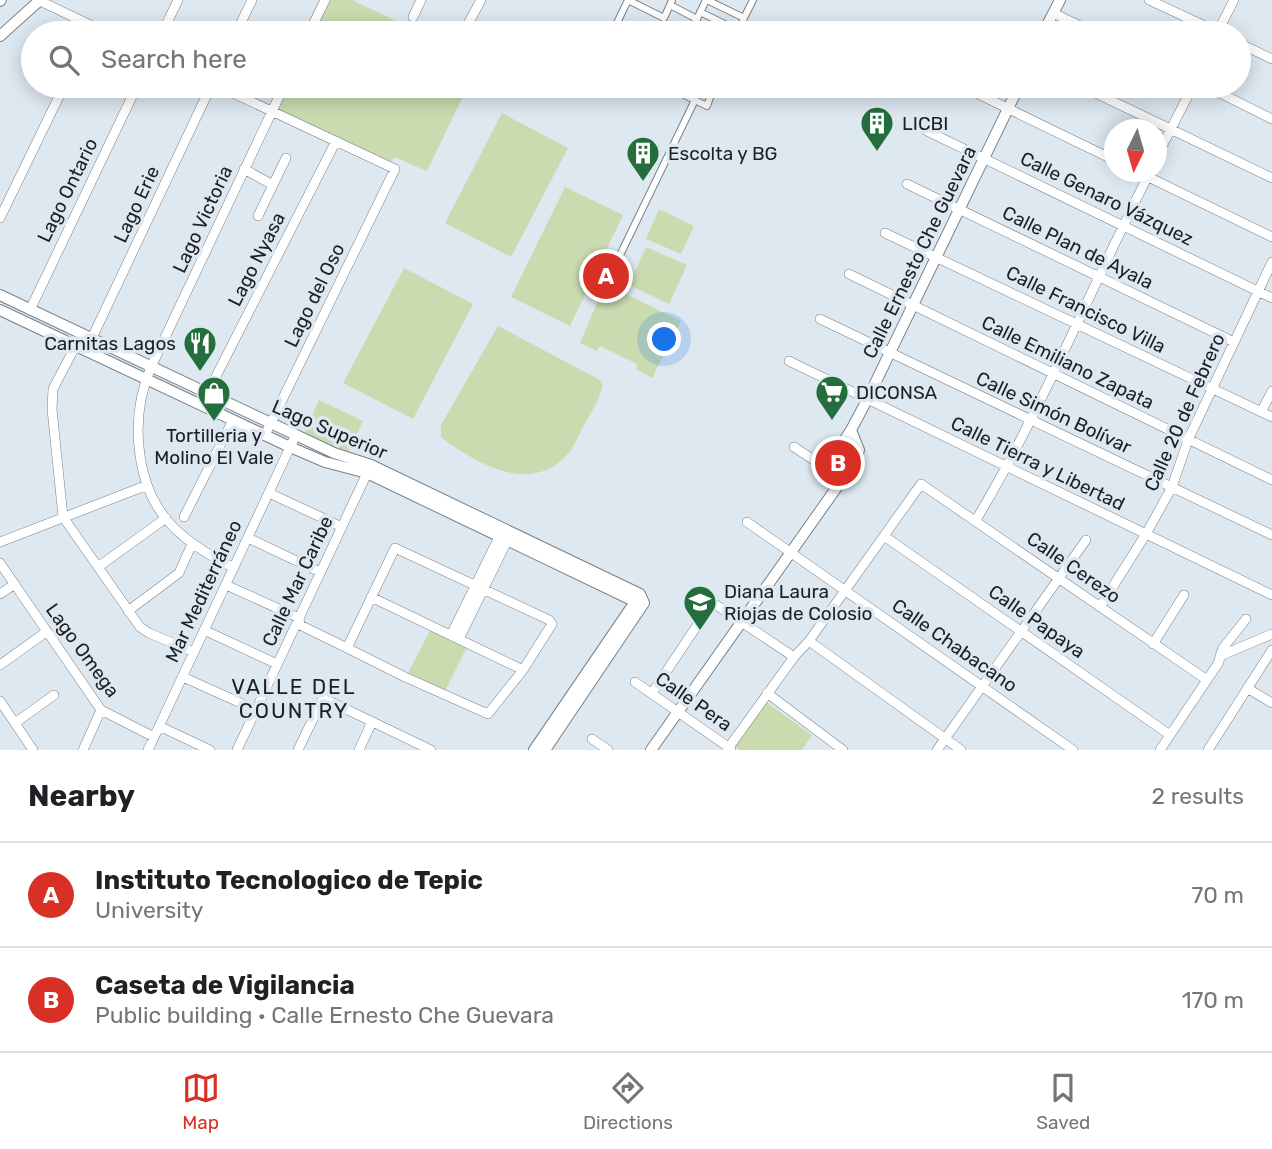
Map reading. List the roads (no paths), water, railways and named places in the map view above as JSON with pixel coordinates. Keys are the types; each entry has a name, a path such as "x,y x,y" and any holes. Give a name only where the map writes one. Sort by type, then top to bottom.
{"street":[{"path":"168,21 178,0"},
{"path":"242,21 252,0"},
{"path":"315,21 325,0"},
{"path":"413,17 421,0"},
{"path":"470,21 481,0"},
{"path":"618,21 628,0 664,18 671,3 713,21"},
{"path":"696,21 707,0 744,18"},
{"path":"743,21 753,0"},
{"path":"1049,21 1060,0"},
{"path":"1149,0 1193,21"},
{"path":"1224,21 1234,0"},
{"path":"0,36 41,1 75,21"},
{"path":"1053,13 1070,21"},
{"path":"1251,49 1272,59"},
{"path":"0,218 58,98"},
{"name":"Lago Ontario","path":"30,310 131,98"},
{"name":"Lago Erie","path":"92,338 205,98"},
{"path":"244,98 336,141"},
{"name":"Lago Victoria","path":"145,486 137,430 138,412 146,379 278,98"},
{"path":"691,98 707,106 710,98"},
{"path":"987,98 1104,155"},
{"name":"Calle Ernesto Che Guevara","path":"826,468 867,400 1014,98"},
{"path":"1108,98 1272,178"},
{"path":"1167,138 1187,98"},
{"path":"1230,98 1272,119"},
{"path":"608,280 695,100"},
{"name":"Calle Genaro Vázquez","path":"927,131 1272,298"},
{"name":"Lago del Oso","path":"265,435 395,169 336,141"},
{"name":"Lago Nyasa","path":"207,394 336,141"},
{"path":"258,216 286,158"},
{"path":"244,169 273,185"},
{"path":"976,520 1031,421 1124,226 1141,182"},
{"path":"1163,182 1272,237"},
{"name":"Calle Plan de Ayala","path":"907,184 1234,342"},
{"name":"Calle Francisco Villa","path":"885,233 1272,417"},
{"name":"Calle 20 de Febrero","path":"1100,607 1146,534 1172,486 1188,440 1211,388 1272,262"},
{"name":"Calle Emiliano Zapata","path":"849,274 1272,480"},
{"path":"1,314 5,298"},
{"name":"Lago Superior","path":"5,298 640,599"},
{"name":"Lago Superior","path":"1,314 76,345 325,462 369,469"},
{"name":"Calle Simón Bolívar","path":"820,319 1272,536"},
{"path":"76,345 54,389 52,410 63,517 128,611 149,633 194,652"},
{"name":"Calle Tierra y Libertad","path":"789,361 1272,595"},
{"path":"1261,412 1272,391"},
{"path":"184,517 233,420"},
{"path":"651,750 857,458 859,450 851,430"},
{"name":"Mar Mediterráneo","path":"148,750 296,435"},
{"path":"794,447 843,479"},
{"name":"Calle Mar Caribe","path":"237,750 369,469"},
{"name":"Calle Cerezo","path":"884,536 921,484 1207,680"},
{"path":"0,542 145,486 166,519 192,544 234,568"},
{"path":"269,492 342,527"},
{"path":"98,567 166,519"},
{"name":"Calle Chabacano","path":"747,522 1073,750"},
{"path":"455,637 506,534"},
{"path":"730,749 767,694 809,641 884,536"},
{"name":"Calle Papaya","path":"884,536 1170,734"},
{"path":"248,538 320,572"},
{"path":"937,750 1087,540"},
{"path":"128,611 179,573 192,544"},
{"path":"226,585 299,618 300,625 346,648 488,714 523,670 552,624 549,620 394,548 346,648"},
{"name":"Lago Omega","path":"0,563 101,710 154,737"},
{"path":"0,594 15,584"},
{"path":"695,592 794,657"},
{"path":"1153,644 1184,595"},
{"path":"371,597 523,670"},
{"path":"534,750 640,599 644,603 545,750"},
{"path":"652,693 712,603"},
{"path":"1160,750 1246,619"},
{"path":"204,630 277,664"},
{"path":"0,665 46,632"},
{"path":"1219,659 1272,634"},
{"path":"809,641 961,750"},
{"path":"1208,750 1272,650"},
{"path":"183,677 256,710"},
{"name":"Calle Pera","path":"635,681 730,749"},
{"path":"1247,688 1272,703"},
{"path":"767,694 843,750"},
{"path":"15,723 54,695"},
{"path":"298,750 323,698 426,749"},
{"path":"0,701 33,750"},
{"path":"83,750 101,710"},
{"path":"359,750 372,722"},
{"path":"159,726 210,750"},
{"path":"592,739 608,750"}],"place":[{"name":"LICBI","path":"877,153"},
{"name":"Escolta y BG","path":"643,183"},
{"name":"Instituto Tecnologico de Tepic","path":"606,276"},
{"name":"Carnitas Lagos","path":"200,373"},
{"name":"DICONSA","path":"832,422"},
{"name":"Tortilleria y Molino El Vale","path":"214,423"},
{"name":"Caseta de Vigilancia","path":"838,463"},
{"name":"Diana Laura Riojas de Colosio","path":"700,632"}],"district":[{"name":"VALLE DEL COUNTRY","path":"294,699"}]}
